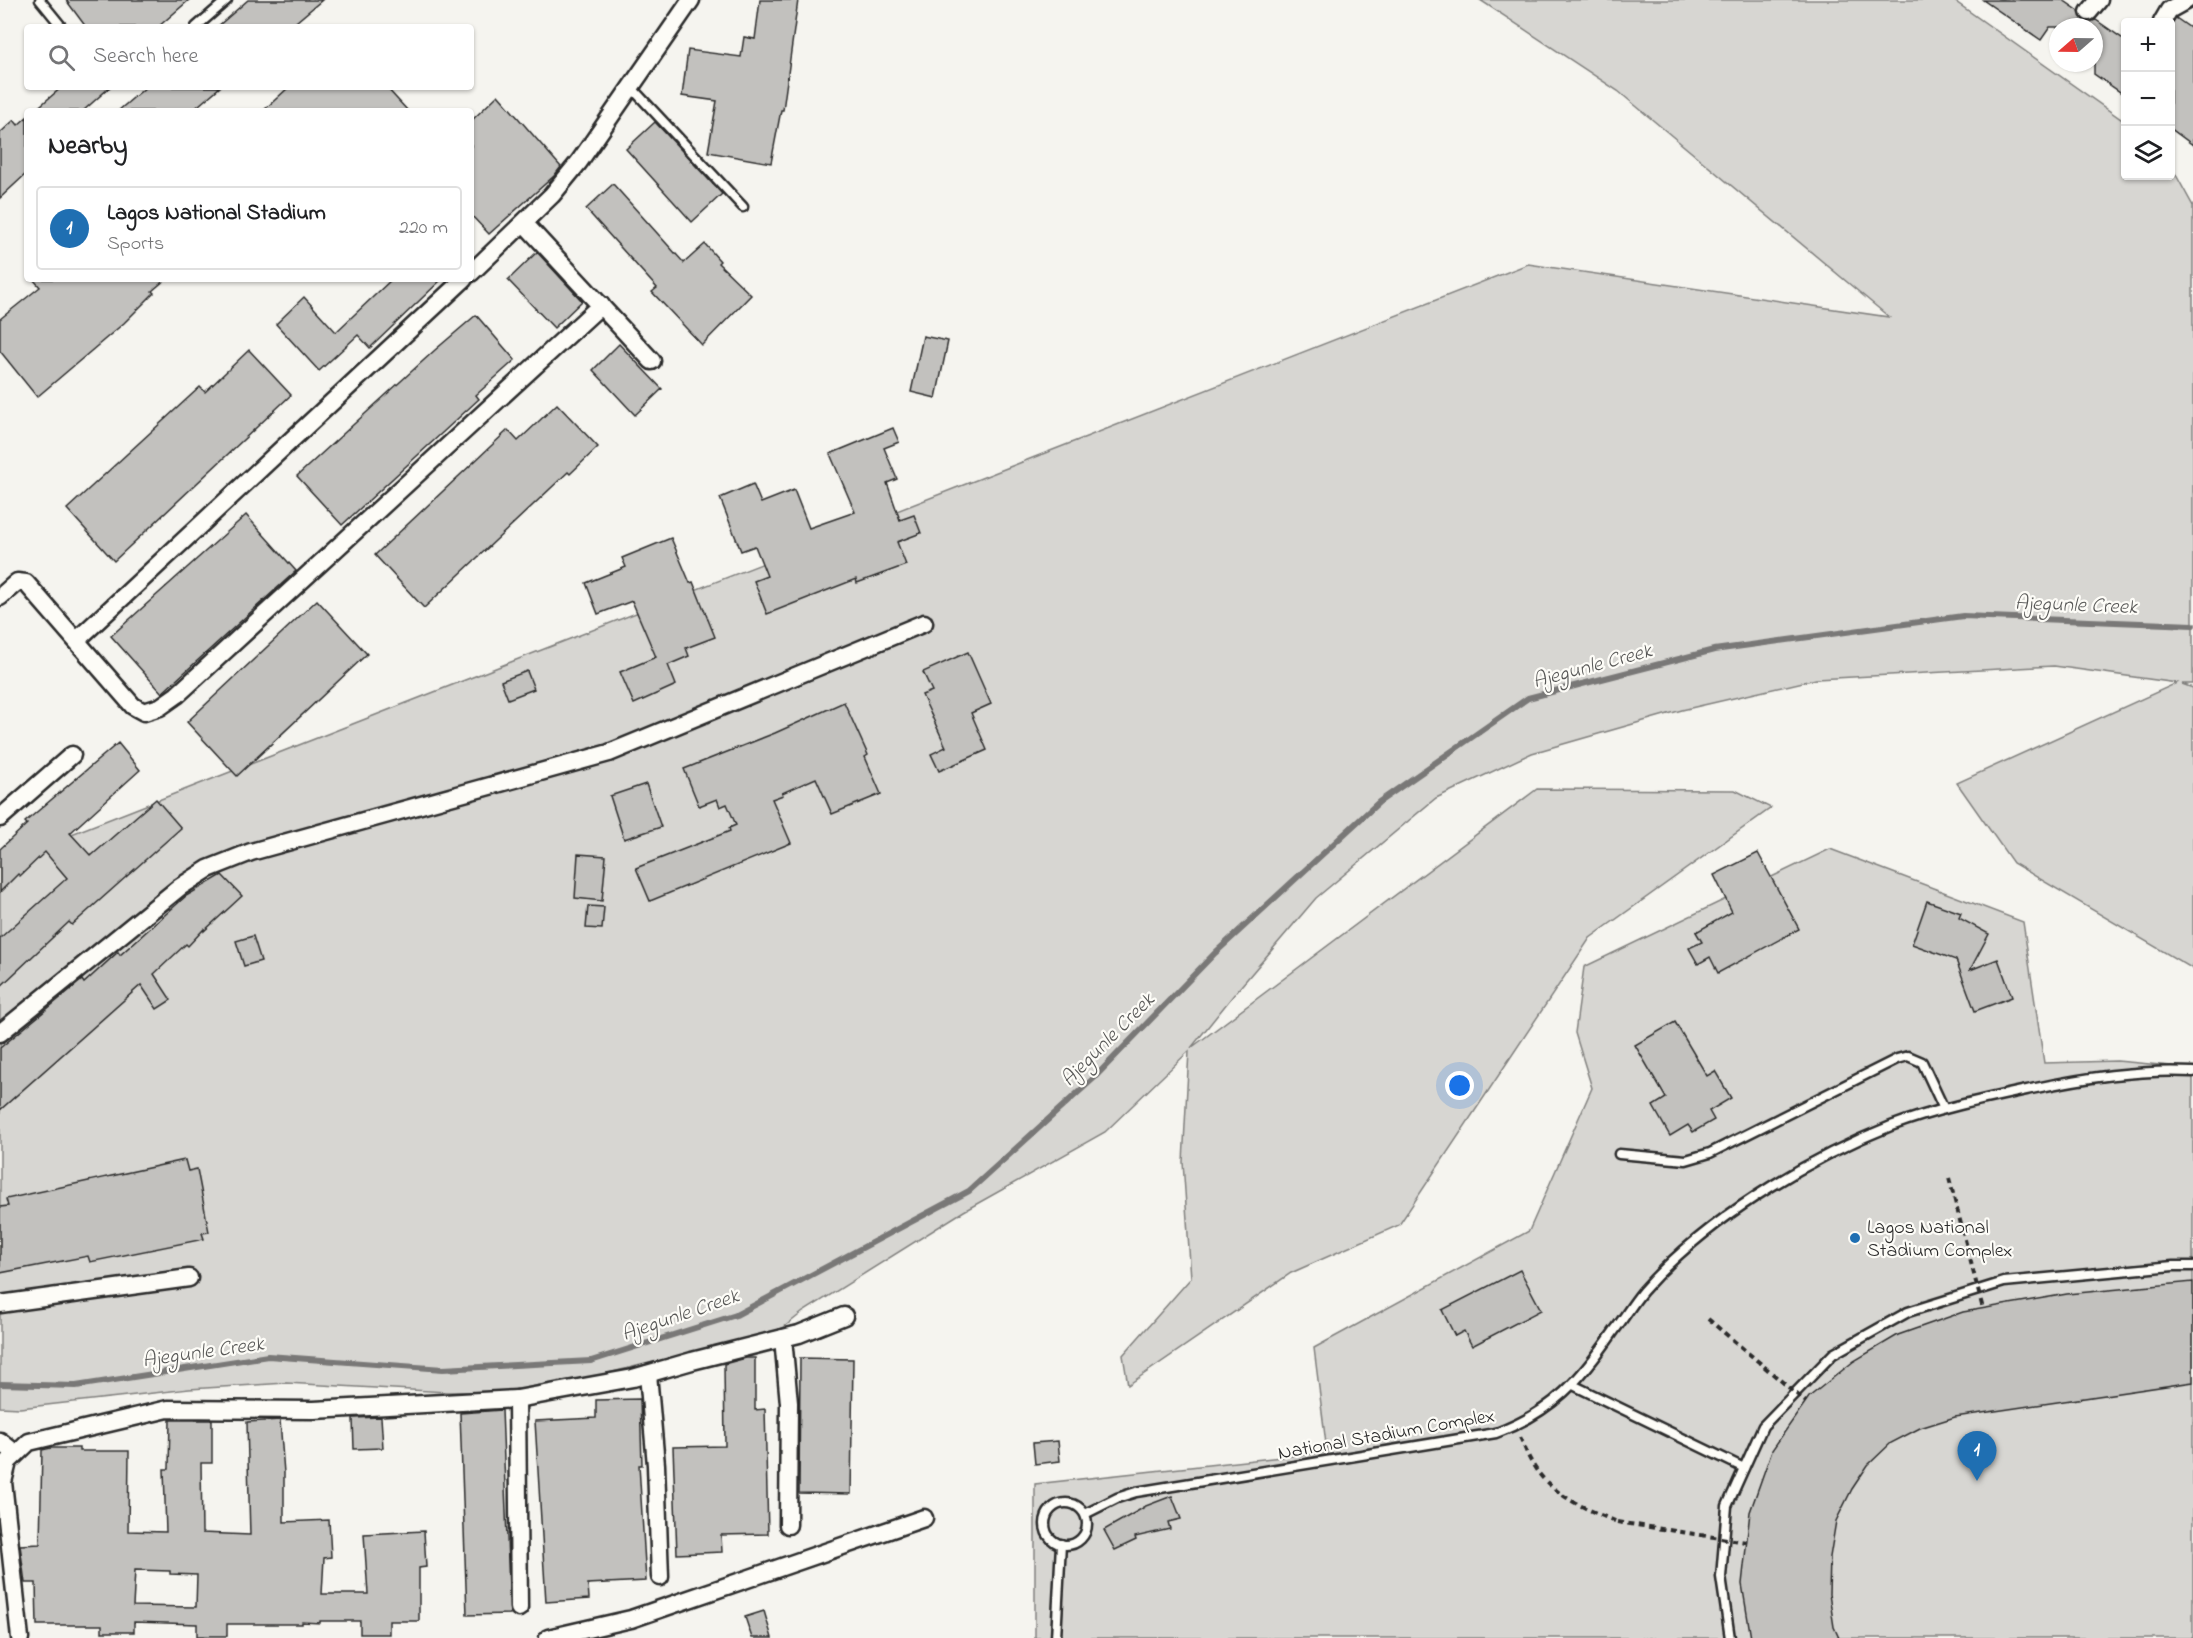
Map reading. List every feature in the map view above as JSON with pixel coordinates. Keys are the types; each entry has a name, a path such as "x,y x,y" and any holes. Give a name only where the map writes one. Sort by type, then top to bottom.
{"street":[{"path":"474,270 552,195 579,162 691,0"},
{"path":"2165,18 2169,10 2187,0"},
{"path":"524,223 652,361"},
{"path":"77,640 461,282"},
{"path":"0,597 16,582 26,583 133,706 144,712 160,707 177,696 601,305"},
{"path":"0,1033 180,887 208,870 251,852 609,753 924,623"},
{"path":"0,818 72,755"},
{"path":"0,1304 189,1278"},
{"path":"20,1638 3,1482 8,1462 29,1442 168,1409 314,1410 517,1399 648,1374 799,1334 844,1316"},
{"path":"783,1338 789,1403 788,1525"},
{"path":"648,1374 656,1465 660,1577"},
{"path":"517,1399 519,1608"},
{"path":"0,1441 15,1453"},
{"path":"548,1638 631,1619 924,1518"}],"lane":[{"path":"40,0 60,24"},
{"path":"199,24 227,0"},
{"path":"631,87 743,207"},
{"path":"1619,1154 1686,1160 1710,1153 1897,1059 1908,1056 1922,1062 1944,1109"},
{"name":"National Stadium Complex","path":"1085,1514 1117,1498 1136,1492 1404,1449 1496,1432 1516,1426 1548,1407 1573,1385 1643,1291 1713,1226 1764,1191 1822,1158 1890,1126 1944,1109 2082,1079 2170,1071 2193,1072"},
{"path":"1730,1638 1721,1577 1727,1506 1763,1426 1833,1354 1908,1312 2004,1282 2193,1266"},
{"path":"1573,1385 1744,1468"},
{"path":"1070,1503 1085,1514 1087,1527 1075,1543 1061,1544 1050,1538 1045,1526 1047,1513 1057,1504 1070,1503"},
{"path":"1056,1638 1061,1544"}],"path":[{"path":"1949,1178 1983,1310"},
{"path":"1708,1319 1806,1402"},
{"path":"1516,1426 1532,1465 1557,1492 1617,1522 1746,1542"}],"shaded area":[{"path":"1480,0 1953,0 2049,68 2049,72 2055,72 2121,119 2121,180 2175,180 2175,173 2193,206 2193,684 2182,684 2193,688 2193,969 2013,863 1957,783 2177,683 2054,666 1816,679 1682,710 1532,753 1436,798 1316,898 1191,1048 1537,789 1735,790 1771,808 1590,938 1399,1225 1291,1273 1128,1385 1123,1355 1191,1278 1183,1162 1189,1051 1105,1132 964,1211 803,1312 779,1331 535,1391 447,1392 286,1383 189,1389 20,1408 0,1407 0,862 1528,264 1889,317 1618,91"},
{"name":"Lagos National Stadium Complex","path":"1830,849 2023,922 2044,1063 2117,1061 2193,1068 2193,1638 1035,1638 1035,1484 1327,1452 1314,1348 1529,1231 1592,1088 1575,1033 1584,967"}],"building":[{"path":"66,0 189,0 161,24 84,24"},
{"path":"248,0 322,0 294,24 220,24"},
{"path":"760,0 798,0 783,110 781,110 771,163 708,152 717,101 682,96 688,50 741,57 744,37 755,39"},
{"path":"1983,0 2063,0 2079,11 2082,18 2049,18 2049,28 2041,40"},
{"path":"2176,18 2193,30 2193,145 2175,132"},
{"path":"2103,25 2121,38 2121,93 2094,72 2103,72"},
{"path":"58,90 107,90 86,108 38,108"},
{"path":"142,90 216,90 196,108 122,108"},
{"path":"286,90 389,90 405,108 266,108"},
{"path":"498,95 561,167 554,176 489,234 474,218 474,118"},
{"path":"14,120 18,125 24,120 24,176 0,198 0,133"},
{"path":"655,122 722,194 692,222 626,149"},
{"path":"613,184 684,263 705,244 720,261 718,263 751,295 702,345 652,292 657,288 586,209"},
{"path":"537,252 582,301 554,328 508,280"},
{"path":"36,282 162,282 124,323 37,397 0,351 0,319 40,287"},
{"path":"389,282 439,282 370,348 358,335 319,371 276,324 304,297 336,332"},
{"path":"476,315 515,360 476,395 479,399 342,525 297,476"},
{"path":"923,336 948,341 936,398 911,392"},
{"path":"619,344 662,389 635,415 593,370"},
{"path":"249,350 291,395 114,561 67,509 200,387 205,392"},
{"path":"557,404 598,447 570,474 568,472 424,608 375,555 508,430 518,441"},
{"path":"893,428 899,442 884,448 897,479 887,483 900,520 914,515 921,533 897,542 906,565 857,583 856,579 767,614 754,581 767,576 755,546 741,551 720,498 753,484 761,503 794,490 809,528 855,512 830,454"},
{"path":"246,515 296,571 162,693 111,636"},
{"path":"671,538 690,583 693,582 715,637 686,648 689,656 668,665 676,685 634,704 620,672 656,657 632,601 598,614 586,583 626,567 622,558"},
{"path":"317,600 367,654 237,776 187,722"},
{"path":"968,652 991,704 971,713 987,750 939,771 931,754 946,747 922,695 932,691 923,672"},
{"path":"527,671 534,689 508,699 501,681"},
{"path":"844,702 868,755 865,757 881,794 832,814 816,778 782,793 783,795 772,799 791,843 650,901 636,868 730,831 729,828 736,825 727,804 720,807 717,799 699,806 684,769 775,733"},
{"path":"118,743 140,770 70,833 91,856 156,799 181,828 72,925 69,922 0,987 0,938 67,878 45,852 0,892 0,849 27,824 25,822"},
{"path":"646,784 661,827 624,839 610,796"},
{"path":"1758,853 1799,929 1718,973 1710,957 1698,964 1689,948 1702,942 1696,932 1732,912 1714,875"},
{"path":"578,854 606,856 602,901 575,898"},
{"path":"222,875 242,896 154,974 171,1000 157,1009 141,985 0,1110 0,1048 82,980 84,983 118,952 120,955 186,896"},
{"path":"1927,901 1961,913 1959,918 1989,934 1970,970 1998,959 2012,997 1975,1011 1956,960 1912,944"},
{"path":"588,906 604,907 602,929 586,928"},
{"path":"253,936 261,961 244,966 236,941"},
{"path":"1675,1022 1707,1076 1715,1071 1731,1098 1709,1111 1714,1120 1693,1132 1688,1125 1670,1136 1653,1106 1666,1098 1635,1045"},
{"path":"185,1160 188,1171 197,1169 209,1232 202,1233 204,1239 90,1262 88,1256 0,1273 0,1207 8,1206 6,1199"},
{"path":"1520,1270 1541,1310 1472,1346 1464,1331 1455,1336 1442,1310"},
{"path":"2193,1282 2193,1382 1955,1417 1920,1428 1891,1443 1868,1465 1852,1489 1836,1521 1830,1557 1829,1594 1834,1627 1839,1638 1751,1638 1742,1584 1750,1512 1772,1450 1809,1397 1854,1361 1898,1335 1963,1312 2067,1294"},
{"path":"755,1358 755,1410 765,1409 768,1534 721,1535 722,1552 677,1554 673,1447 725,1446 724,1364"},
{"path":"800,1358 853,1359 851,1494 799,1493"},
{"path":"640,1399 642,1465 639,1465 646,1581 588,1584 589,1599 546,1602 535,1421 596,1418 596,1400"},
{"path":"502,1410 510,1614 467,1615 460,1413"},
{"path":"381,1417 383,1448 354,1449 353,1418"},
{"path":"170,1420 212,1420 212,1463 201,1463 202,1533 250,1535 247,1422 280,1420 284,1473 284,1522 329,1520 331,1557 324,1558 322,1594 368,1594 364,1534 424,1531 426,1567 419,1568 419,1621 389,1621 389,1634 360,1634 360,1621 227,1624 227,1636 197,1636 197,1624 134,1622 134,1632 102,1632 102,1625 37,1625 36,1583 25,1583 20,1545 40,1544 42,1450 79,1448 79,1451 129,1451 128,1531 166,1532 164,1469 169,1469","holes":["135,1570 170,1571 170,1574 197,1575 196,1607 133,1606"]},
{"path":"1058,1441 1060,1461 1035,1464 1033,1443"},
{"path":"1172,1496 1181,1519 1168,1522 1170,1529 1135,1537 1136,1540 1115,1550 1104,1530 1143,1507"},
{"path":"764,1611 772,1638 752,1638 745,1617"}],"waterway":[{"name":"Ajegunle Creek","path":"0,1384 76,1386 268,1356 443,1369 591,1361 736,1315 969,1191 1094,1078 1215,953 1379,802 1528,698 1714,650 1963,616 2193,625"}],"place":[{"name":"Lagos National Stadium Complex","path":"1855,1238"},
{"name":"Lagos National Stadium","path":"1977,1481"}]}
